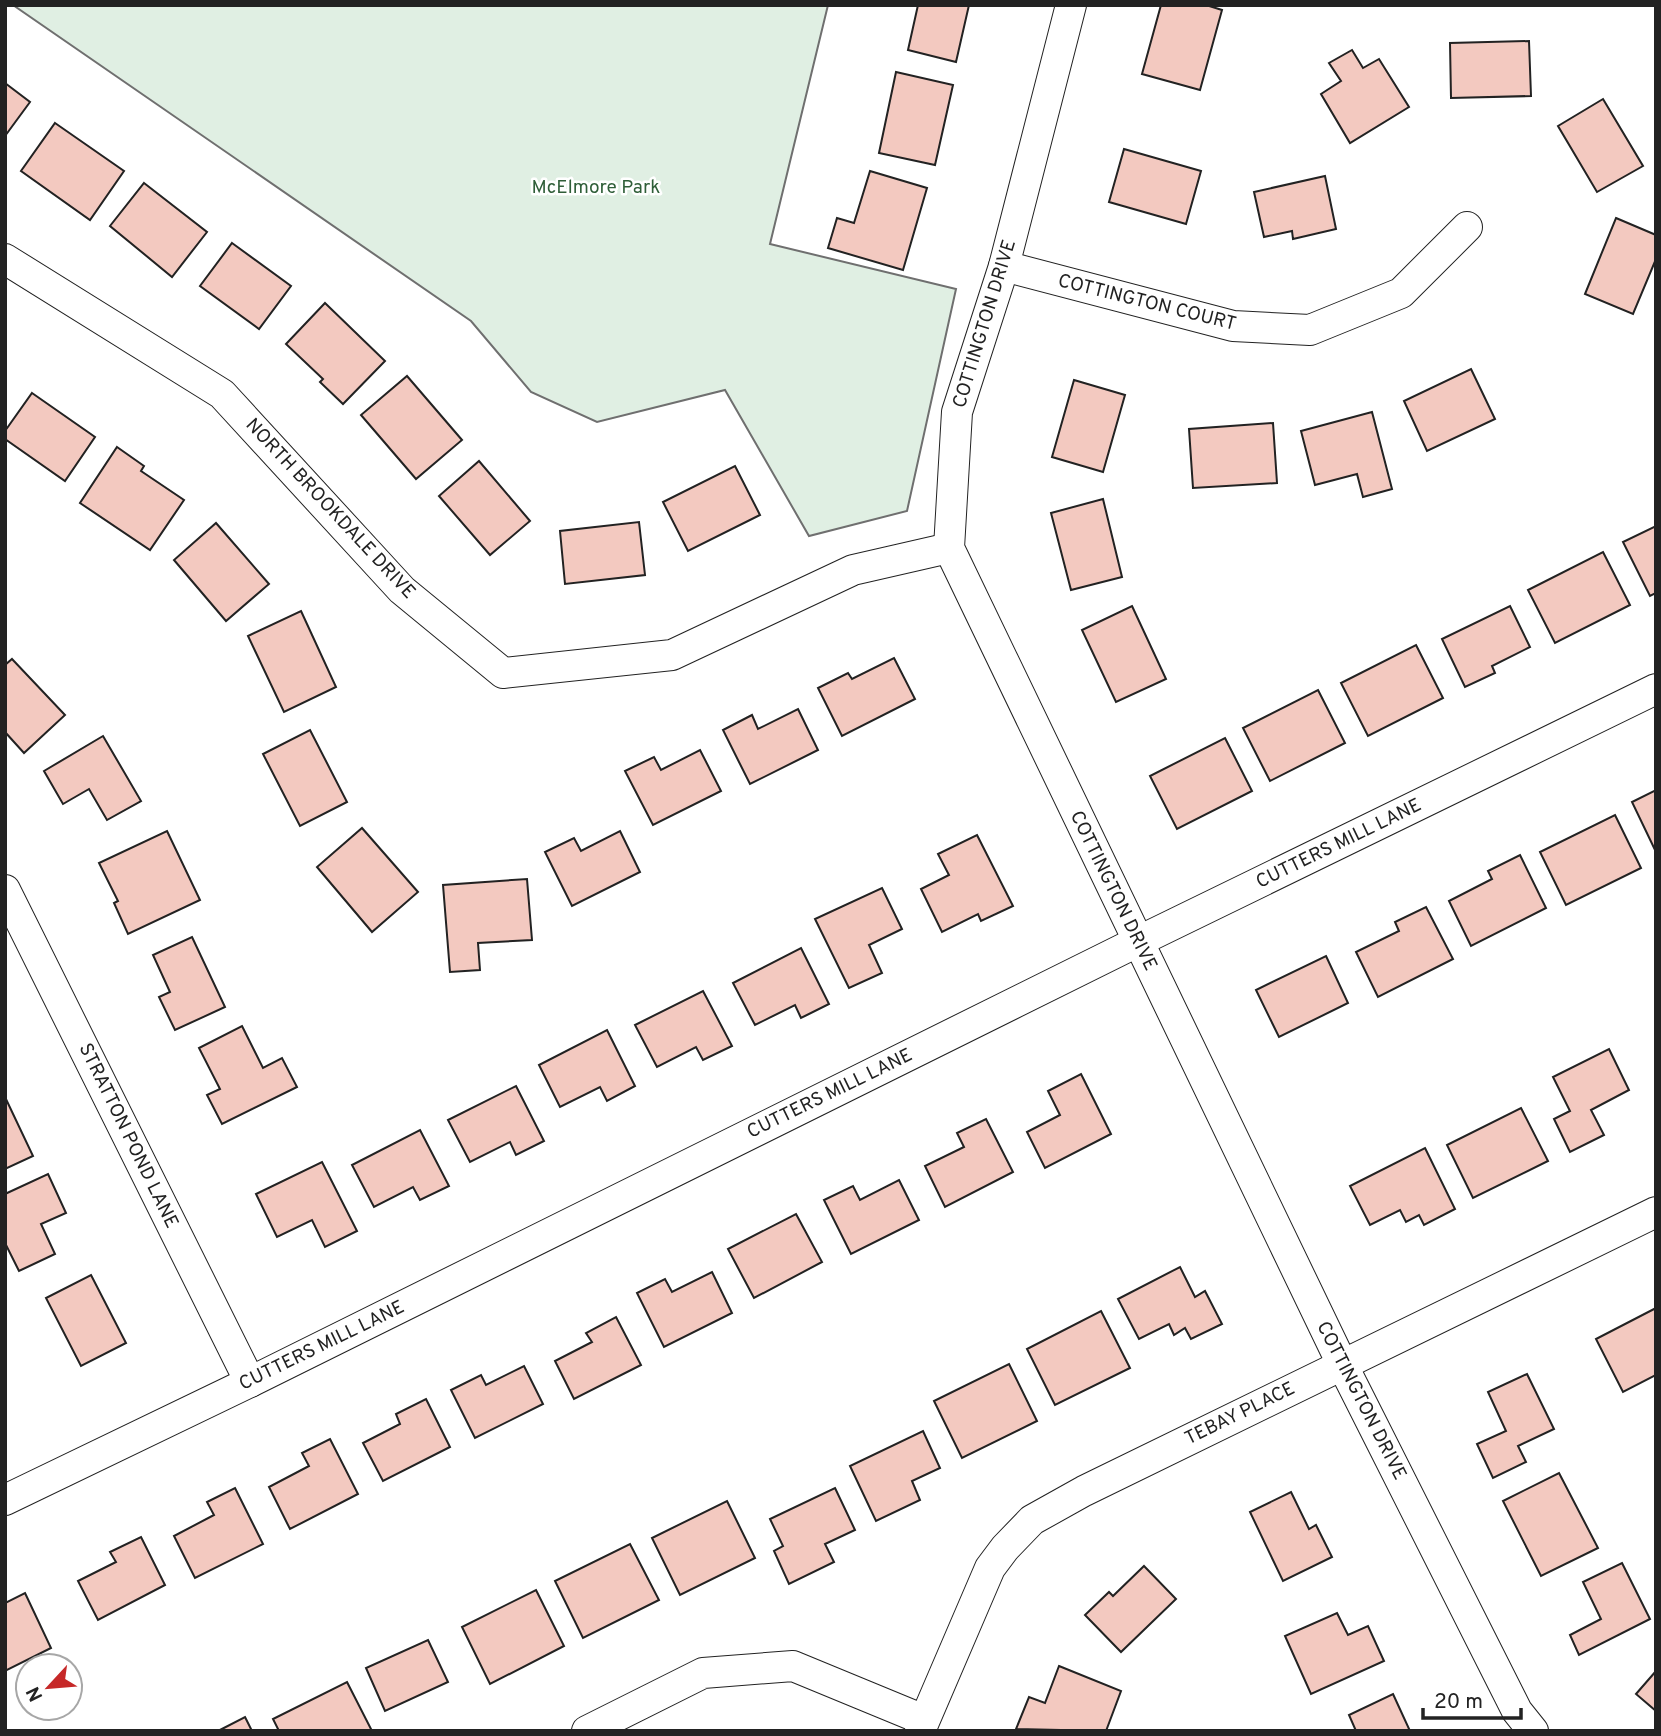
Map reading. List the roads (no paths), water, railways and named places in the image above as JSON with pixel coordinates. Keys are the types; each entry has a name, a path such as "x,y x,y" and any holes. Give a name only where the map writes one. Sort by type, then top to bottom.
{"street":[{"name":"COTTINGTON DRIVE","path":"1071,5 1004,266 957,411 949,548 1342,1364 1517,1711 1533,1731"},
{"name":"COTTINGTON COURT","path":"1004,266 1233,326 1310,330 1401,293 1467,227"},
{"name":"NORTH BROOKDALE DRIVE","path":"5,259 222,394 402,590 502,673 672,654 853,570 949,548"},
{"name":"CUTTERS MILL LANE","path":"5,1500 250,1382 1137,942 1656,689"},
{"name":"STRATTON POND LANE","path":"5,890 250,1382"},
{"name":"TEBAY PLACE","path":"922,1725 990,1568 1032,1520 1084,1491 1656,1212"},
{"path":"587,1731 702,1673 793,1666 922,1725"}],"park label":[{"name":"McElmore Park","path":"596,188"}]}
